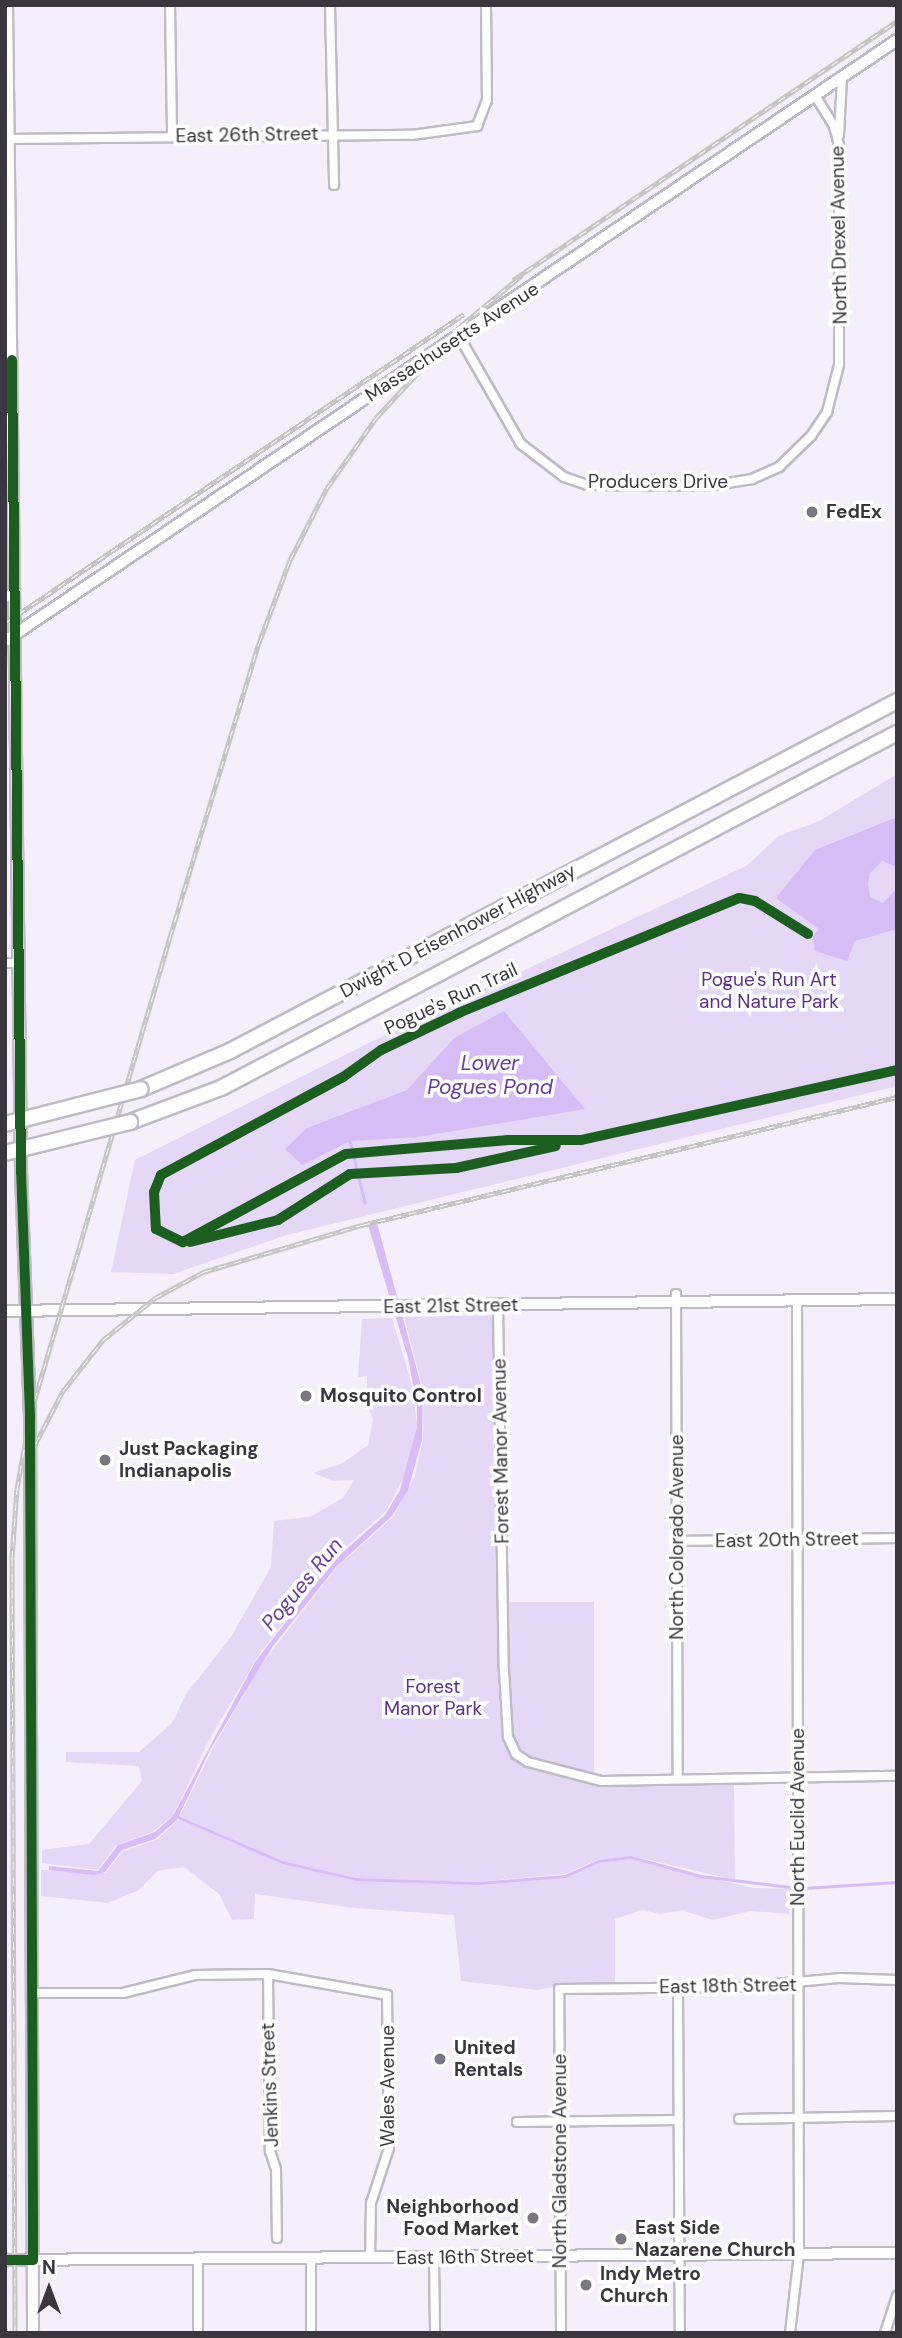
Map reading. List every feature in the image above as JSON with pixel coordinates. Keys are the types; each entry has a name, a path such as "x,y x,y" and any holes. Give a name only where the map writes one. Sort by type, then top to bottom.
{"highway":[{"name":"Dwight D Eisenhower Highway","path":"5,1124 141,1088 230,1051 897,701"},
{"name":"Dwight D Eisenhower Highway","path":"5,1153 130,1122 221,1088 897,733"}],"main road":[{"path":"7,5 10,638 27,1311 33,2333"},
{"name":"Massachusetts Avenue","path":"10,638 460,338 897,40"},
{"name":"East 21st Street","path":"5,1311 498,1305 676,1299 897,1299"},
{"name":"East 16th Street","path":"5,2260 897,2253"}],"street":[{"path":"170,5 172,137"},
{"path":"330,5 334,185"},
{"name":"East 26th Street","path":"9,139 412,135 470,128 482,121 487,100 486,5"},
{"path":"839,145 842,78"},
{"name":"North Drexel Avenue","path":"815,96 834,126 839,145 839,338"},
{"name":"Producers Drive","path":"460,338 533,457 565,477 587,485 612,486 728,484 779,467 811,436 827,412 835,388 839,338"},
{"path":"5,963 19,963"},
{"name":"North Colorado Avenue","path":"676,1299 678,1779"},
{"name":"North Euclid Avenue","path":"790,2333 799,2254 797,1301"},
{"name":"Forest Manor Avenue","path":"498,1305 508,1733 516,1754 528,1762 601,1781 678,1779"},
{"name":"East 20th Street","path":"678,1541 897,1538"},
{"path":"678,1779 897,1776"},
{"path":"33,1993 116,1993 195,1975 268,1974"},
{"name":"Wales Avenue","path":"268,1974 387,1995 389,2148 371,2203 370,2258"},
{"name":"Jenkins Street","path":"268,1974 270,2151 276,2169 277,2238"},
{"name":"East 18th Street","path":"559,1989 798,1985 839,1978 897,1980"},
{"path":"678,1988 680,2333"},
{"name":"North Gladstone Avenue","path":"559,1989 561,2333"},
{"path":"739,2119 897,2116"},
{"path":"517,2122 678,2120"},
{"path":"435,2258 435,2333"},
{"path":"311,2259 311,2333"},
{"path":"198,2260 198,2333"},
{"path":"885,2333 897,2296"}],"green space":[{"name":"Pogue's Run Art and Nature Park","path":"897,774 897,1086 287,1235 173,1274 111,1272 135,1160 373,1041 746,866 779,836 819,821"},
{"name":"Forest Manor Park","path":"493,1315 498,1602 594,1602 594,1774 536,1759 532,1764 595,1783 734,1781 735,1880 633,1856 597,1860 565,1874 476,1882 357,1878 284,1861 180,1816 213,1748 262,1664 336,1568 393,1517 415,1476 423,1439 424,1392 404,1317"},
{"path":"392,1318 412,1385 417,1426 406,1473 386,1511 337,1555 260,1653 209,1740 173,1816 152,1832 115,1846 98,1870 42,1863 42,1850 89,1844 142,1781 139,1766 66,1762 66,1752 139,1752 172,1723 186,1694 231,1637 271,1567 274,1521 310,1517 343,1498 354,1480 333,1481 313,1473 343,1463 368,1445 373,1419 367,1405 367,1376 358,1377 362,1319"},
{"path":"180,1818 283,1863 357,1880 476,1884 566,1877 599,1863 632,1859 753,1888 791,1889 789,1914 751,1911 712,1920 682,1910 661,1914 642,1910 615,1919 615,1983 568,1984 537,1990 461,1981 454,1915 355,1908 255,1894 254,1919 232,1920 219,1894 184,1867 157,1871 139,1890 108,1903 41,1896 41,1870 106,1873 122,1852 158,1839"},
{"path":"7,1874 6,2249 5,2249"}],"water":[{"path":"897,817 897,867 882,861 870,873 868,883 870,897 883,903 897,888 897,929 855,941 847,961 815,951 813,936 819,929 776,898 815,850"},
{"name":"Lower Pogues Pond","path":"504,1011 585,1109 418,1137 350,1141 302,1165 285,1149 307,1128 407,1090 454,1038"},
{"path":"377,1223 423,1392 422,1440 408,1490 392,1516 336,1567 273,1646 210,1750 177,1820 155,1839 122,1850 105,1872 94,1875 49,1870 49,1866 98,1871 118,1845 155,1832 173,1816 255,1662 333,1561 385,1515 400,1490 417,1427 417,1405 408,1358 368,1225"}],"waterway":[{"name":"Pogues Run","path":"350,1141 352,1148"},
{"name":"Pogues Run","path":"354,1156 357,1170"},
{"name":"Pogues Run","path":"359,1178 365,1202"},
{"path":"176,1816 283,1862 356,1879 477,1883 565,1876 598,1861 631,1857 701,1876 791,1887"},
{"path":"804,1888 897,1882"}],"railway":[{"path":"513,280 897,21"},
{"path":"15,2333 12,1558 17,1489 30,1416 259,643 290,560 327,488 376,418 462,325 522,275"},
{"path":"5,623 464,314"},
{"path":"28,1458 63,1391 103,1340 155,1298 203,1272 362,1225 897,1097"}],"cycle path":[{"path":"5,2260 33,2260 30,1416 21,1172 12,360"},
{"name":"Pogue's Run Trail","path":"808,934 755,901 739,898 459,1013 381,1050 343,1077 161,1175 154,1192 156,1229 183,1242 346,1154 508,1140 581,1140 897,1070"},
{"path":"190,1242 278,1220 350,1174 456,1168 556,1146"}],"place":[{"name":"FedEx","path":"812,512"},
{"name":"Mosquito Control","path":"306,1396"},
{"name":"Just Packaging Indianapolis","path":"105,1460"},
{"name":"United Rentals","path":"440,2059"},
{"name":"Neighborhood Food Market","path":"533,2218"},
{"name":"East Side Nazarene Church","path":"621,2239"},
{"name":"Indy Metro Church","path":"586,2285"}]}
